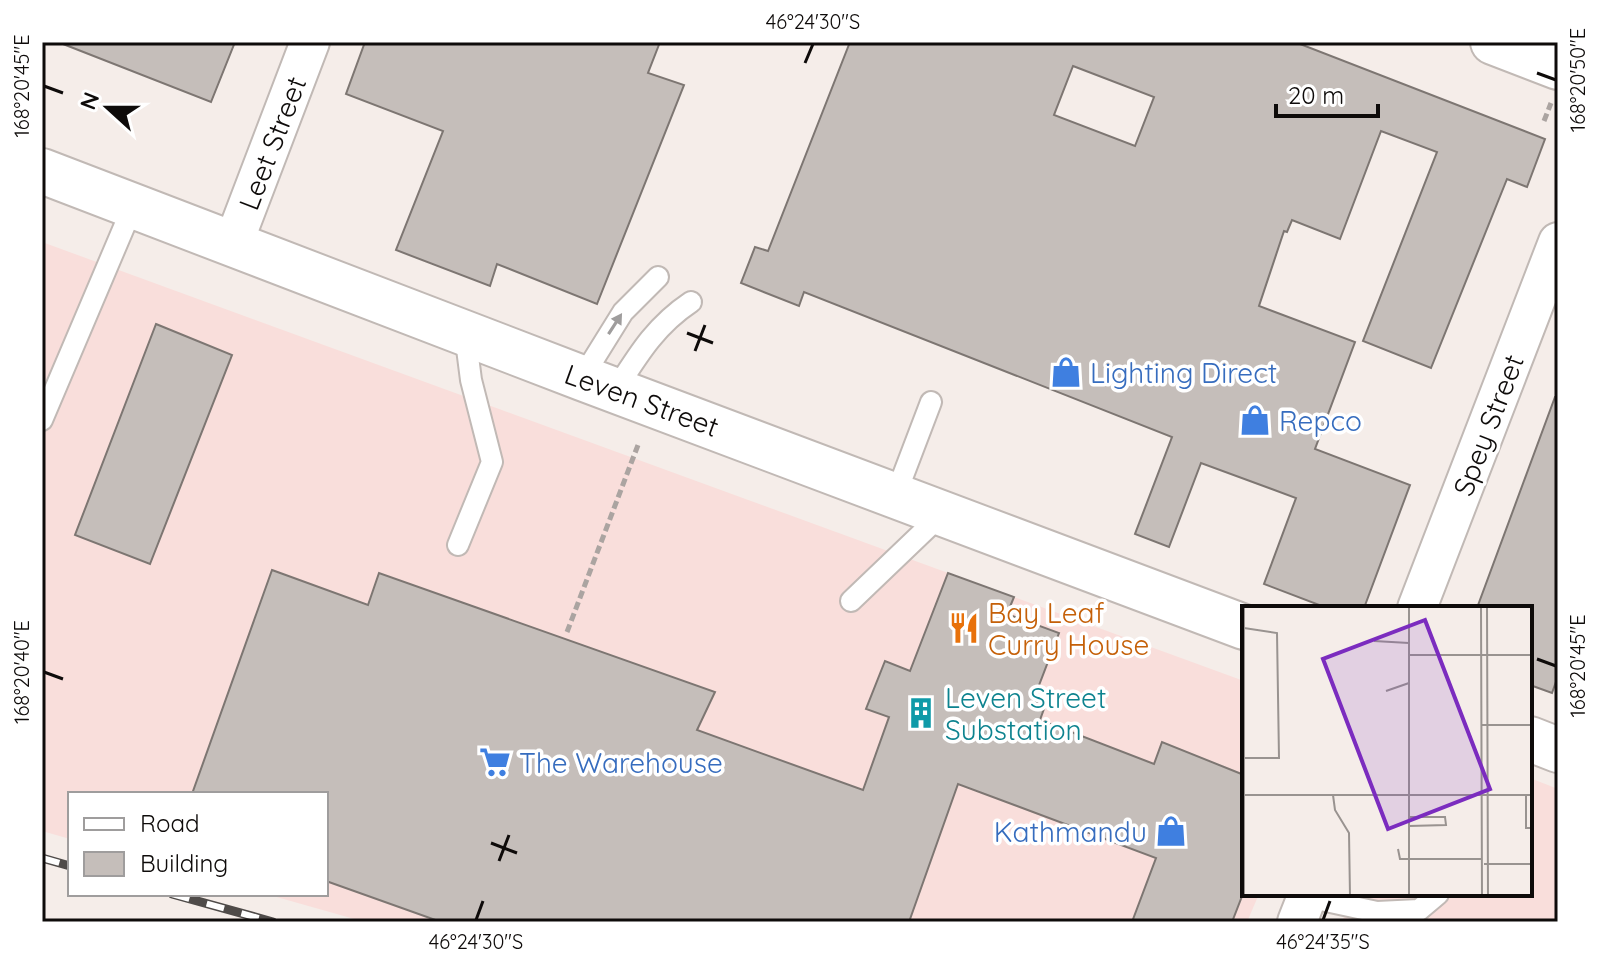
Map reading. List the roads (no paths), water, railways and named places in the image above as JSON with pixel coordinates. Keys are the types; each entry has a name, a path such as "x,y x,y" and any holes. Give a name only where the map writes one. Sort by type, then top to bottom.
{"street":[{"name":"Leet Street","path":"233,244 310,42"},
{"path":"1493,42 1555,84"},
{"name":"Leven Street","path":"42,171 1242,626"},
{"name":"Spey Street","path":"1418,606 1558,242"},
{"path":"1532,740 1558,750"}],"lane":[{"path":"42,420 133,206"},
{"path":"598,384 623,312 658,277"},
{"path":"598,384 668,318 691,302"},
{"path":"458,545 492,462 471,380 465,333"},
{"path":"896,494 931,402"},
{"path":"851,601 944,512"},
{"path":"1304,904 1377,912 1419,910 1436,896"}],"railway":[{"path":"42,858 68,865"},
{"path":"179,896 273,922"}],"place":[{"name":"Lighting Direct","path":"1066,372"},
{"name":"Repco","path":"1255,420"},
{"name":"Bay Leaf Curry House","path":"964,628"},
{"name":"Leven Street Substation","path":"921,713"},
{"name":"The Warehouse","path":"495,762"},
{"name":"Kathmandu","path":"1171,831"}]}
